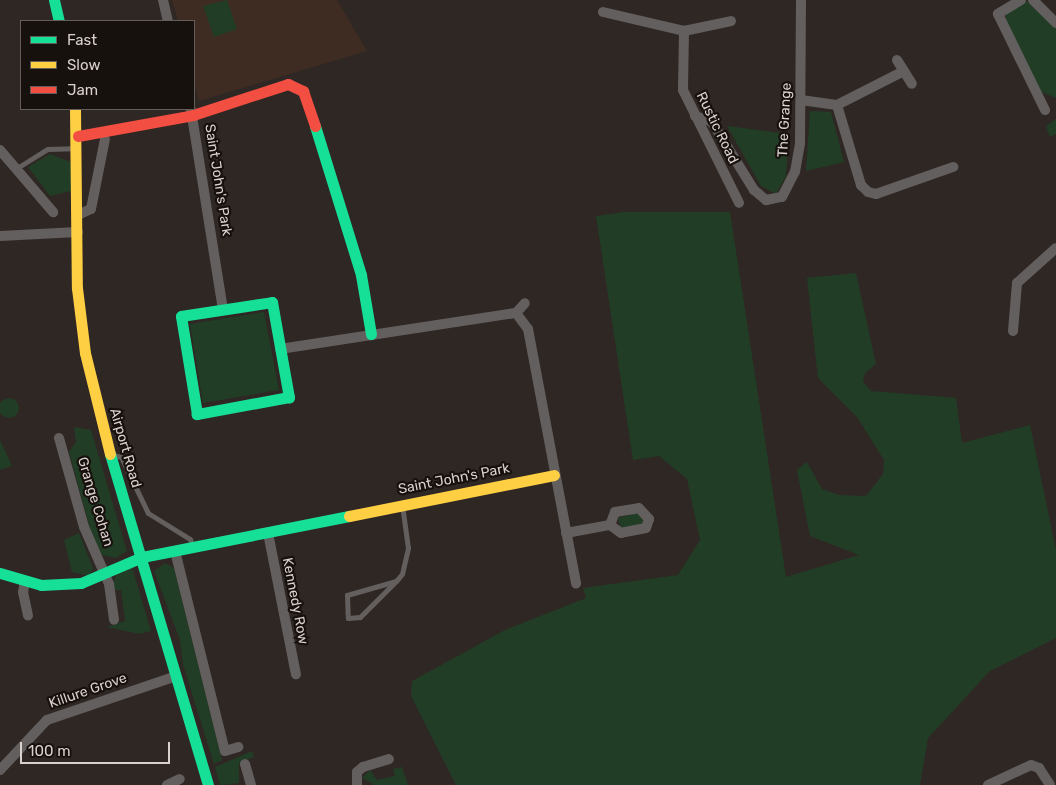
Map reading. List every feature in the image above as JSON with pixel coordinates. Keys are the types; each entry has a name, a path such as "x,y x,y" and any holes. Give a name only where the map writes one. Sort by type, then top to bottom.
{"street":[{"path":"54,0 60,20"},
{"path":"163,0 168,20"},
{"name":"The Grange","path":"695,116 712,122 754,190 766,200 775,200 787,192 795,172 801,100 801,0"},
{"path":"1021,0 998,14 1045,110"},
{"path":"1033,0 1056,23"},
{"path":"603,12 684,31 731,21"},
{"name":"Rustic Road","path":"684,31 683,90 739,203"},
{"path":"897,60 912,84"},
{"path":"801,100 837,105 904,71"},
{"path":"78,136 192,112 288,84 303,91 339,196 371,334"},
{"path":"837,105 861,185 868,192 876,194 953,167"},
{"name":"Airport Road","path":"76,110 79,148 80,325 110,454 208,785"},
{"name":"Saint John's Park","path":"192,112 223,309"},
{"path":"78,215 91,209 105,139"},
{"path":"0,150 53,212"},
{"path":"0,236 78,232"},
{"path":"1014,331 1018,283 1056,248"},
{"path":"272,302 280,349 289,397 197,414 181,316 272,302"},
{"path":"280,349 516,313 525,303"},
{"path":"516,313 528,329 576,584"},
{"name":"Grange Cohan","path":"59,438 84,528 104,575 114,620"},
{"name":"Saint John's Park","path":"142,557 554,475"},
{"path":"566,534 610,525"},
{"name":"Kennedy Row","path":"268,533 296,674"},
{"path":"175,551 226,751 238,747"},
{"path":"0,573 41,585 81,583 104,575 142,557"},
{"path":"26,581 23,592 28,615"},
{"name":"Killure Grove","path":"0,770 47,720 176,676"},
{"path":"357,785 357,772 363,766 389,758"},
{"path":"245,764 251,785"},
{"path":"988,785 1031,765 1040,768 1050,785"},
{"path":"167,785 180,780"}],"lane":[{"path":"17,168 48,150 79,148"},
{"path":"110,454 121,457 148,513 190,539 193,548"},
{"path":"396,581 346,595 348,618 360,617 396,581 407,560 402,505"}],"shaded area":[{"path":"172,0 337,0 367,51 199,101 195,84 195,20 178,20"}],"green space":[{"path":"227,0 237,29 214,37 203,6"},
{"path":"1027,1 1056,29 1056,98 1041,92 1006,22 1006,14"},
{"path":"810,111 831,112 844,162 806,171"},
{"path":"1056,119 1056,134 1050,137 1046,126"},
{"path":"727,126 789,134 786,176 776,194 761,186"},
{"path":"50,154 71,162 71,191 50,196 28,167"},
{"path":"625,212 730,212 786,577 859,555 810,536 797,470 807,462 822,489 839,495 866,496 883,474 884,460 857,417 818,378 807,278 856,273 876,364 865,373 863,382 871,391 956,398 962,443 1030,425 1056,550 1056,638 990,671 928,738 920,785 456,785 411,696 412,681 505,630 586,598 583,588 678,575 700,540 687,479 659,456 633,460 596,216"},
{"path":"264,312 279,390 203,403 190,324"},
{"path":"5,398 13,398 19,404 19,412 13,418 5,418 -1,412 -1,404"},
{"path":"74,427 91,430 127,551 116,558 102,555 92,536 69,452 76,442"},
{"path":"0,440 12,466 0,470"},
{"path":"641,512 644,523 621,529 618,518"},
{"path":"79,533 93,568 89,576 72,572 64,540"},
{"path":"165,563 174,568 222,760 214,764 183,665 180,640 154,571"},
{"path":"132,567 151,631 139,634 107,627 125,621 121,590 114,590 114,581 117,574"},
{"path":"252,751 254,757 239,763 239,783 220,785 215,767"},
{"path":"402,767 408,785 375,785 362,778 370,770 377,780 395,776 393,769"}],"traffic: fast":[{"path":"54,0 59,20"},
{"path":"315,126 361,275 371,334"},
{"path":"272,302 289,397 197,414 181,316 272,302"},
{"path":"110,454 208,785"},
{"path":"0,573 41,585 81,583 142,557 349,516"}],"traffic: slow":[{"path":"75,110 77,288 85,353 110,454"},
{"path":"349,516 554,475"}],"traffic: jam":[{"path":"78,136 193,115 288,84 303,91 315,126"}]}
